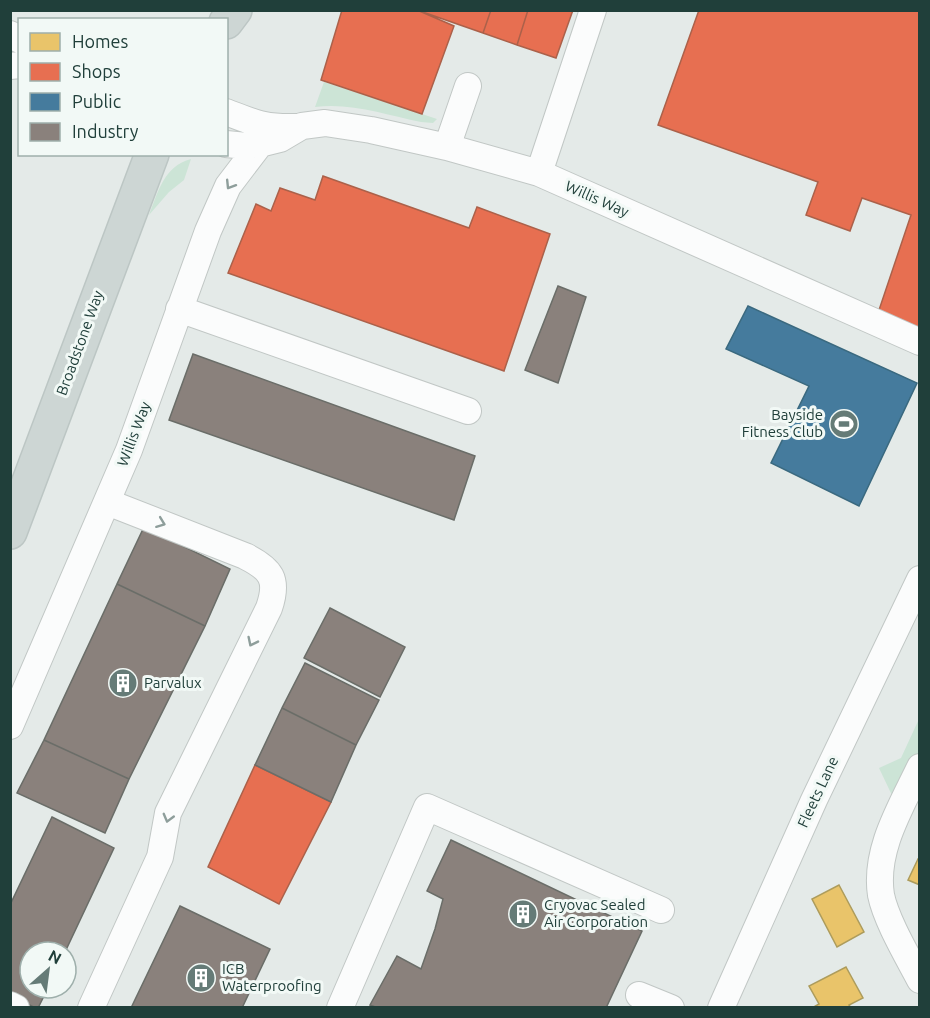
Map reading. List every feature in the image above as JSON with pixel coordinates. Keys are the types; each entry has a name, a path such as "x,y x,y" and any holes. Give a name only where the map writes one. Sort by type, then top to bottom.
{"main road":[{"name":"Broadstone Way","path":"10,532 151,156"}],"street":[{"path":"539,173 593,10"},
{"path":"447,147 468,86"},
{"path":"228,113 254,124 273,128 302,126"},
{"name":"Willis Way","path":"228,144 248,146 260,144 280,139 302,126 325,123 447,147 539,173 920,342"},
{"name":"Willis Way","path":"10,726 129,450 208,231 228,186 260,144"},
{"path":"179,309 468,411"},
{"path":"91,1008 160,857 168,813 274,594 273,582 262,565 107,502"},
{"name":"Fleets Lane","path":"721,1008 814,800 920,579"},
{"path":"920,768 883,850 881,896 920,980"},
{"path":"340,1008 427,807 661,910"},
{"path":"639,995 671,1008"},
{"path":"10,1005 16,1008"}],"green space":[{"path":"324,82 437,119 433,123 421,122 342,106 315,107"},
{"path":"191,159 184,180 169,192 149,215 159,189 168,174 174,167"},
{"path":"919,719 919,767 899,810 879,768 901,758"}],"building: Homes":[{"path":"918,859 920,860 920,885 908,880"},
{"path":"839,885 864,932 837,947 812,899"},
{"path":"846,967 863,998 849,1005 851,1008 812,1008 819,1004 809,986"}],"building: Shops":[{"path":"342,10 417,10 454,26 422,114 321,80"},
{"path":"417,10 491,10 483,33"},
{"path":"491,10 528,10 517,45 483,33"},
{"path":"528,10 573,10 556,58 517,45"},
{"path":"699,10 920,10 920,332 878,313 911,215 862,198 850,231 806,215 818,182 658,125"},
{"path":"323,176 469,228 477,207 550,234 504,371 228,273 256,204 271,211 280,188 315,200"},
{"path":"255,765 331,802 279,904 208,867"}],"building: Public":[{"name":"Bayside Fitness Club","path":"748,306 917,383 859,506 771,463 809,386 726,349"}],"building: Industry":[{"path":"558,286 586,297 558,383 525,370"},
{"path":"193,354 475,456 454,520 169,420"},
{"path":"144,527 230,569 205,626 117,584"},
{"name":"Parvalux","path":"117,584 205,626 129,779 44,740"},
{"path":"330,608 405,647 380,697 304,658"},
{"path":"305,663 379,700 356,745 282,708"},
{"path":"282,708 356,745 331,802 255,765"},
{"path":"44,740 129,779 105,833 17,793"},
{"path":"52,817 114,848 71,940 18,940 18,998 10,994 10,905"},
{"name":"Cryovac Sealed Air Corporation","path":"451,840 642,931 606,1008 378,1008 370,1005 397,956 421,969 443,899 427,891"},
{"name":"ICB Waterproofing","path":"180,906 270,949 242,1008 131,1008"},
{"path":"21,1000 42,1000 38,1008"}],"place":[{"name":"Bayside Fitness Club","path":"844,424"},
{"name":"Parvalux","path":"123,683"},
{"name":"Cryovac Sealed Air Corporation","path":"523,914"},
{"name":"ICB Waterproofing","path":"201,978"}]}
